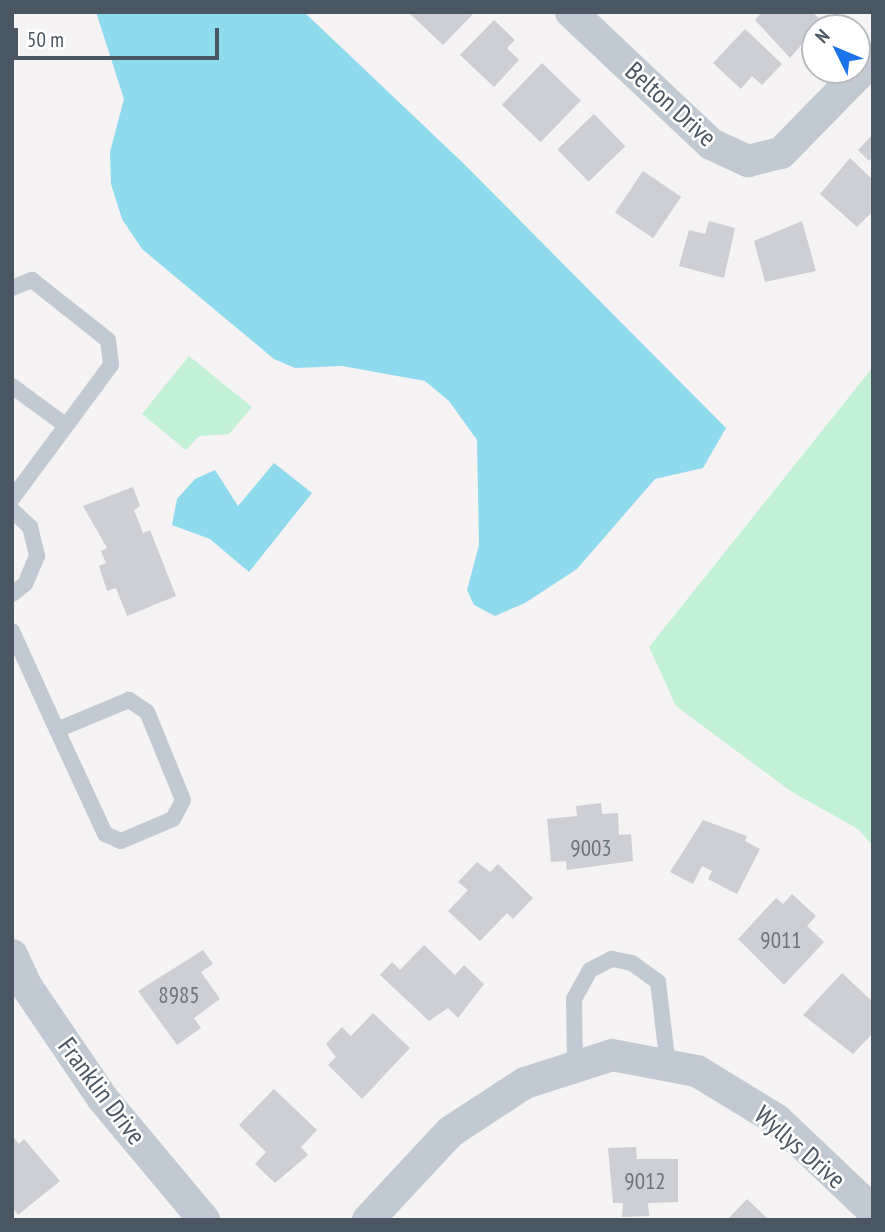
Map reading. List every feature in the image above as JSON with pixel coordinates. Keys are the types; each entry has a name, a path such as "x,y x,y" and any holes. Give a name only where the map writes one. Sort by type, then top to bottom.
{"street":[{"name":"Belton Drive","path":"571,12 711,145 748,160 781,153 873,59"},
{"name":"Franklin Drive","path":"12,955 27,987 103,1098 204,1220"},
{"name":"Wyllys Drive","path":"368,1220 450,1132 525,1083 612,1055 697,1071 777,1120 873,1211"}],"lane":[{"path":"12,288 32,280 108,340 111,365 12,499"},
{"path":"12,386 65,425"},
{"path":"12,510 30,527 37,556 29,578 12,594"},
{"path":"12,631 57,730 105,834 121,841 173,819 183,800 147,712 129,700 57,730"},
{"path":"575,1067 574,999 590,970 612,959 632,963 658,982 668,1066"}],"green space":[{"path":"189,356 252,407 229,434 199,436 186,450 142,414"},
{"path":"873,367 873,846 858,829 792,792 676,706 649,647"}],"water":[{"path":"96,12 304,12 461,161 726,428 703,468 655,479 577,569 525,603 495,616 474,605 467,590 479,545 477,440 449,401 425,381 342,366 295,368 274,359 142,249 122,219 111,184 110,152 124,99"},
{"path":"274,463 312,493 249,572 210,539 172,525 177,499 195,479 215,470 238,506"}],"building":[{"path":"408,12 475,12 443,45"},
{"path":"762,12 814,14 801,14 801,45 790,58 755,20"},
{"path":"494,20 515,40 507,48 519,60 494,87 460,55"},
{"path":"745,29 782,64 762,85 752,76 741,89 713,63"},
{"path":"542,63 581,101 541,142 502,105"},
{"path":"594,114 625,146 589,182 557,149"},
{"path":"873,134 873,157 869,161 858,150"},
{"path":"850,158 873,180 873,211 857,227 820,194"},
{"path":"643,171 681,197 653,238 615,212"},
{"path":"709,221 735,228 724,278 679,266 689,230 705,234"},
{"path":"802,221 816,271 765,282 754,241"},
{"path":"133,487 140,506 134,510 143,533 150,530 176,596 127,616 116,588 107,591 99,566 106,563 101,551 107,548 83,506"},
{"path":"601,803 602,814 618,813 619,835 631,834 633,861 567,870 566,861 551,862 547,819 577,816 576,806"},
{"path":"703,820 747,836 745,841 760,849 737,894 708,879 712,871 702,866 693,884 670,872"},
{"path":"477,862 490,872 498,864 533,898 513,919 507,913 480,941 448,911 468,890 458,882"},
{"path":"792,894 816,916 807,926 824,942 784,985 738,939 776,898 783,904"},
{"path":"424,945 455,975 464,965 484,984 458,1018 448,1008 429,1021 380,975 392,962 400,970"},
{"path":"203,950 213,964 201,972 220,999 194,1018 201,1028 177,1045 138,991"},
{"path":"842,973 873,1002 873,1033 853,1054 803,1015"},
{"path":"373,1013 410,1048 362,1099 328,1065 336,1057 326,1044 342,1027 351,1036"},
{"path":"274,1089 317,1130 301,1147 308,1155 275,1183 255,1164 266,1152 239,1125"},
{"path":"12,1136 19,1144 24,1139 60,1181 18,1215 12,1207"},
{"path":"636,1147 637,1159 678,1159 678,1202 648,1203 649,1216 622,1217 623,1203 613,1203 608,1148"},
{"path":"747,1199 769,1220 727,1220"}]}
